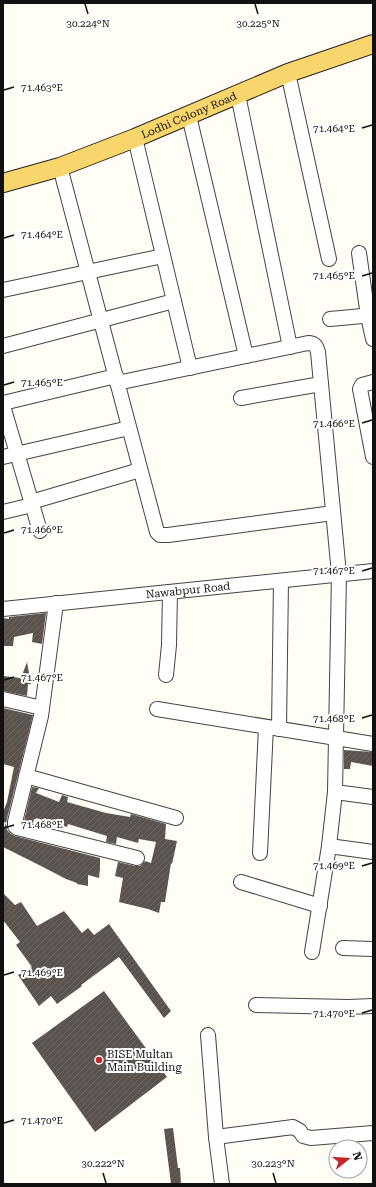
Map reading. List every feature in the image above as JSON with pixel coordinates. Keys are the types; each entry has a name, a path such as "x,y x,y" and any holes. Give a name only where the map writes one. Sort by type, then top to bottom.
{"main road":[{"name":"Lodhi Colony Road","path":"3,183 60,167 189,116 288,73 373,44"}],"street":[{"path":"288,73 328,259"},
{"path":"238,95 290,347"},
{"path":"189,116 246,356"},
{"path":"135,138 190,368"},
{"path":"60,167 157,532 160,535 168,535 333,513"},
{"path":"359,253 371,315 373,339"},
{"path":"3,290 163,256"},
{"path":"3,346 174,301"},
{"path":"330,320 371,315"},
{"path":"40,531 3,404 116,380 190,368 308,343 315,344 318,352 339,574 335,792 330,846 312,952"},
{"path":"373,382 362,385 360,389 373,457"},
{"path":"241,398 321,384"},
{"path":"3,457 129,428"},
{"path":"3,512 140,470"},
{"name":"Nawabpur Road","path":"3,609 373,571"},
{"path":"260,854 272,728 281,581"},
{"path":"166,675 169,645 170,592"},
{"path":"56,603 42,708 15,826 17,828 137,858"},
{"path":"3,699 42,708"},
{"path":"157,709 373,744"},
{"path":"26,776 176,818"},
{"path":"335,792 373,797"},
{"path":"330,846 373,852"},
{"path":"241,882 320,906"},
{"path":"343,948 373,949"},
{"path":"256,1005 348,1007 373,1006"},
{"path":"208,1035 216,1137 222,1184"},
{"path":"216,1137 293,1127 300,1131 303,1136 311,1138 373,1133"}],"building":[{"path":"46,613 42,644 32,642 33,633 14,637 13,646 3,646 3,618 9,619 9,617"},
{"path":"27,662 31,684 28,684 27,696 3,691 3,676 21,678"},
{"path":"3,708 33,715 6,823 3,821 3,812 7,802 14,767 3,764"},
{"path":"344,750 373,752 373,766 351,762 350,769 344,769"},
{"path":"32,787 39,788 36,793 59,802 62,795 68,797 67,802 106,813 130,817 131,814 166,824 165,839 177,841 172,864 171,863 165,902 161,902 159,913 119,902 123,878 115,876 118,862 135,866 140,866 145,861 151,863 156,842 139,839 138,843 117,837 116,844 106,842 107,836 68,824 67,827 36,818 34,819 33,823 24,821"},
{"path":"6,823 7,830 15,836 100,858 99,878 88,875 88,886 77,884 3,847 3,831"},
{"path":"3,893 15,905 21,902 37,926 64,911 82,933 88,928 94,935 109,924 171,1011 164,1018 119,957 57,1004 51,996 39,1006 18,975 32,967 16,945 20,942 3,920"},
{"name":"BISE Multan Main Building","path":"104,991 167,1077 95,1132 32,1043"},
{"path":"173,1128 178,1168 180,1168 181,1184 171,1184 164,1129"}],"place":[{"name":"BISE Multan Main Building","path":"99,1060"}]}
